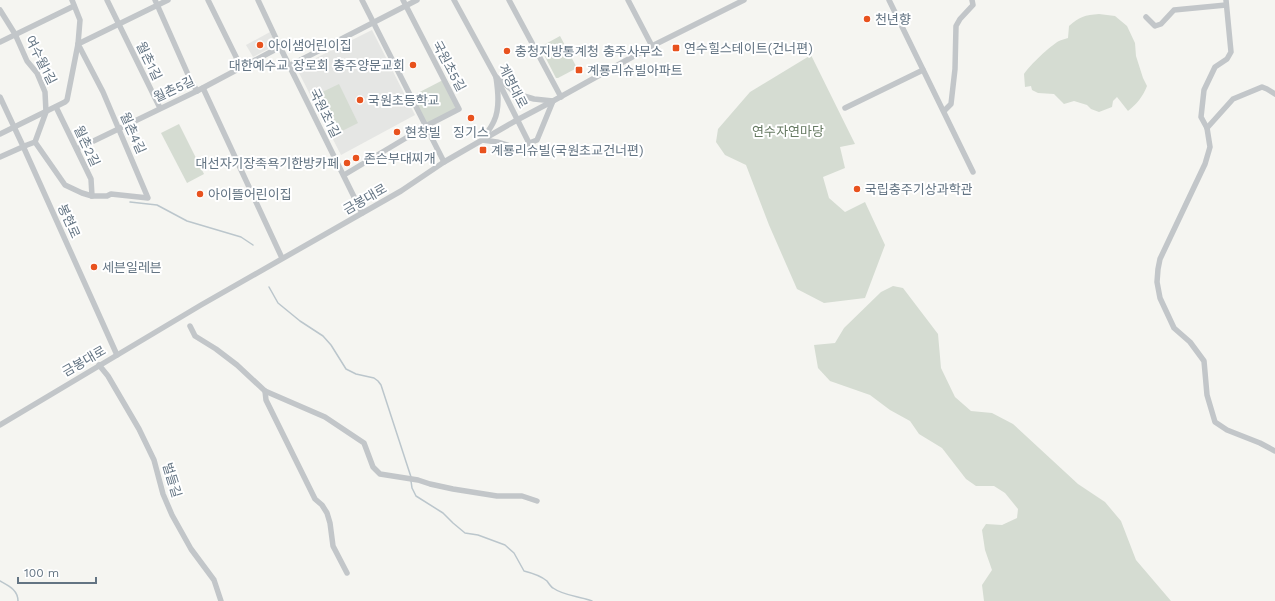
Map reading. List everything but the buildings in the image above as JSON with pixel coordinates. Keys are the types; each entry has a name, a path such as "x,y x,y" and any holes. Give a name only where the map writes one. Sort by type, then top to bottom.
{"street":[{"path":"0,134 15,128 67,100 78,44 80,20 72,0"},
{"name":"월촌1길","path":"107,0 160,108"},
{"path":"155,0 190,80 197,91"},
{"path":"78,44 168,0"},
{"path":"208,0 241,67"},
{"name":"국원초1길","path":"258,0 280,48 362,213"},
{"path":"362,0 444,162"},
{"name":"국원초5길","path":"344,175 459,108 403,0"},
{"path":"289,66 417,0"},
{"name":"계명대로","path":"454,0 496,77 529,143"},
{"path":"509,0 561,97"},
{"path":"628,0 652,46"},
{"name":"금봉대로","path":"0,425 200,305 402,191 444,162 517,120 652,46 744,0"},
{"path":"889,0 973,172"},
{"path":"944,111 951,104 955,69 956,26 960,19 973,5 972,0"},
{"path":"1146,17 1155,26 1161,24 1174,10 1226,3 1230,52 1227,59 1215,67 1204,90 1201,117 1207,128 1210,147 1205,164 1160,259 1157,282 1160,298 1174,328 1190,342 1204,360 1207,395 1215,422 1227,430 1260,442 1275,451"},
{"path":"0,42 74,6"},
{"name":"여수월1길","path":"0,10 15,34 27,61 37,73 45,92 46,112 35,142"},
{"name":"월촌4길","path":"78,44 103,92 148,198 111,194 107,196 92,196"},
{"name":"월촌5길","path":"77,149 197,91 280,48"},
{"path":"845,108 923,70"},
{"path":"496,77 517,94 534,99 553,101 537,140 517,148 497,142 482,140 494,121 496,114 498,91 496,77"},
{"path":"1207,128 1233,99 1262,87 1275,94"},
{"path":"203,88 282,258"},
{"name":"봉현로","path":"0,97 117,355"},
{"name":"월촌2길","path":"56,107 90,179 92,196"},
{"path":"0,158 23,146 35,142 65,184 82,193 92,196"},
{"path":"190,326 195,336 216,349 237,365 265,391 325,418 364,443 373,467 380,474 453,489 498,496 522,496 536,501"},
{"name":"벌들길","path":"100,365 139,429 154,460 163,494 172,515 190,548 214,580 221,601"},
{"path":"265,391 266,400 315,500 322,505 326,513 330,523 333,546 347,573"}],"shaded area":[{"name":"국원초등학교","path":"372,30 415,115 341,155 297,69 298,67"},
{"name":"아이샘어린이집","path":"270,32 275,43 274,46 253,57 246,45"}],"green space":[{"path":"1099,14 1115,16 1127,26 1135,43 1136,56 1147,86 1142,96 1134,106 1128,111 1117,97 1113,101 1112,107 1099,112 1091,109 1087,105 1074,101 1064,104 1054,94 1038,93 1032,90 1031,86 1025,87 1024,74 1035,61 1051,47 1059,41 1068,38 1069,26 1082,17"},
{"path":"560,36 577,68 556,78 540,47"},
{"name":"연수자연마당","path":"811,55 855,144 840,147 845,168 823,177 829,198 845,212 865,202 885,245 865,298 824,303 797,289 769,225 746,165 725,155 716,142 718,129 750,92"},
{"path":"443,80 456,109 428,123 425,122 412,96"},
{"path":"339,84 358,123 334,135 314,96"},
{"path":"179,124 204,174 187,183 161,133"},
{"path":"893,286 903,288 938,334 941,368 955,397 971,411 992,413 1013,424 1078,484 1105,502 1121,521 1136,560 1171,601 984,601 982,585 992,570 985,550 982,530 986,524 1002,525 1017,518 1018,509 1005,493 994,486 976,486 966,479 942,448 919,434 910,421 890,410 870,395 830,381 818,368 814,345 835,343 844,328 881,292"}],"waterway":[{"path":"130,202 157,205 187,221 241,237 253,245"},
{"path":"269,287 278,303 300,321 323,336 331,345 346,369 356,374 374,378 381,385 411,477"},
{"path":"411,481 412,488 416,496 443,513 465,533 478,535 505,545 514,553 524,571 542,577 552,588 557,591 592,601"},
{"path":"0,581 15,591 18,601"}],"place":[{"name":"천년향","path":"867,19"},
{"name":"아이샘어린이집","path":"260,45"},
{"name":"연수힐스테이트(건너편)","path":"676,48"},
{"name":"충청지방통계청 충주사무소","path":"507,51"},
{"name":"대한예수교 장로회 충주양문교회","path":"413,65"},
{"name":"계룡리슈빌아파트","path":"579,70"},
{"name":"국원초등학교","path":"360,100"},
{"name":"징기스","path":"471,118"},
{"name":"현창빌","path":"397,132"},
{"name":"계룡리슈빌(국원초교건너편)","path":"483,150"},
{"name":"존슨부대찌개","path":"356,158"},
{"name":"대선자기장족욕기한방카페","path":"347,163"},
{"name":"국립충주기상과학관","path":"857,189"},
{"name":"아이뜰어린이집","path":"200,194"},
{"name":"세븐일레븐","path":"94,267"}]}
